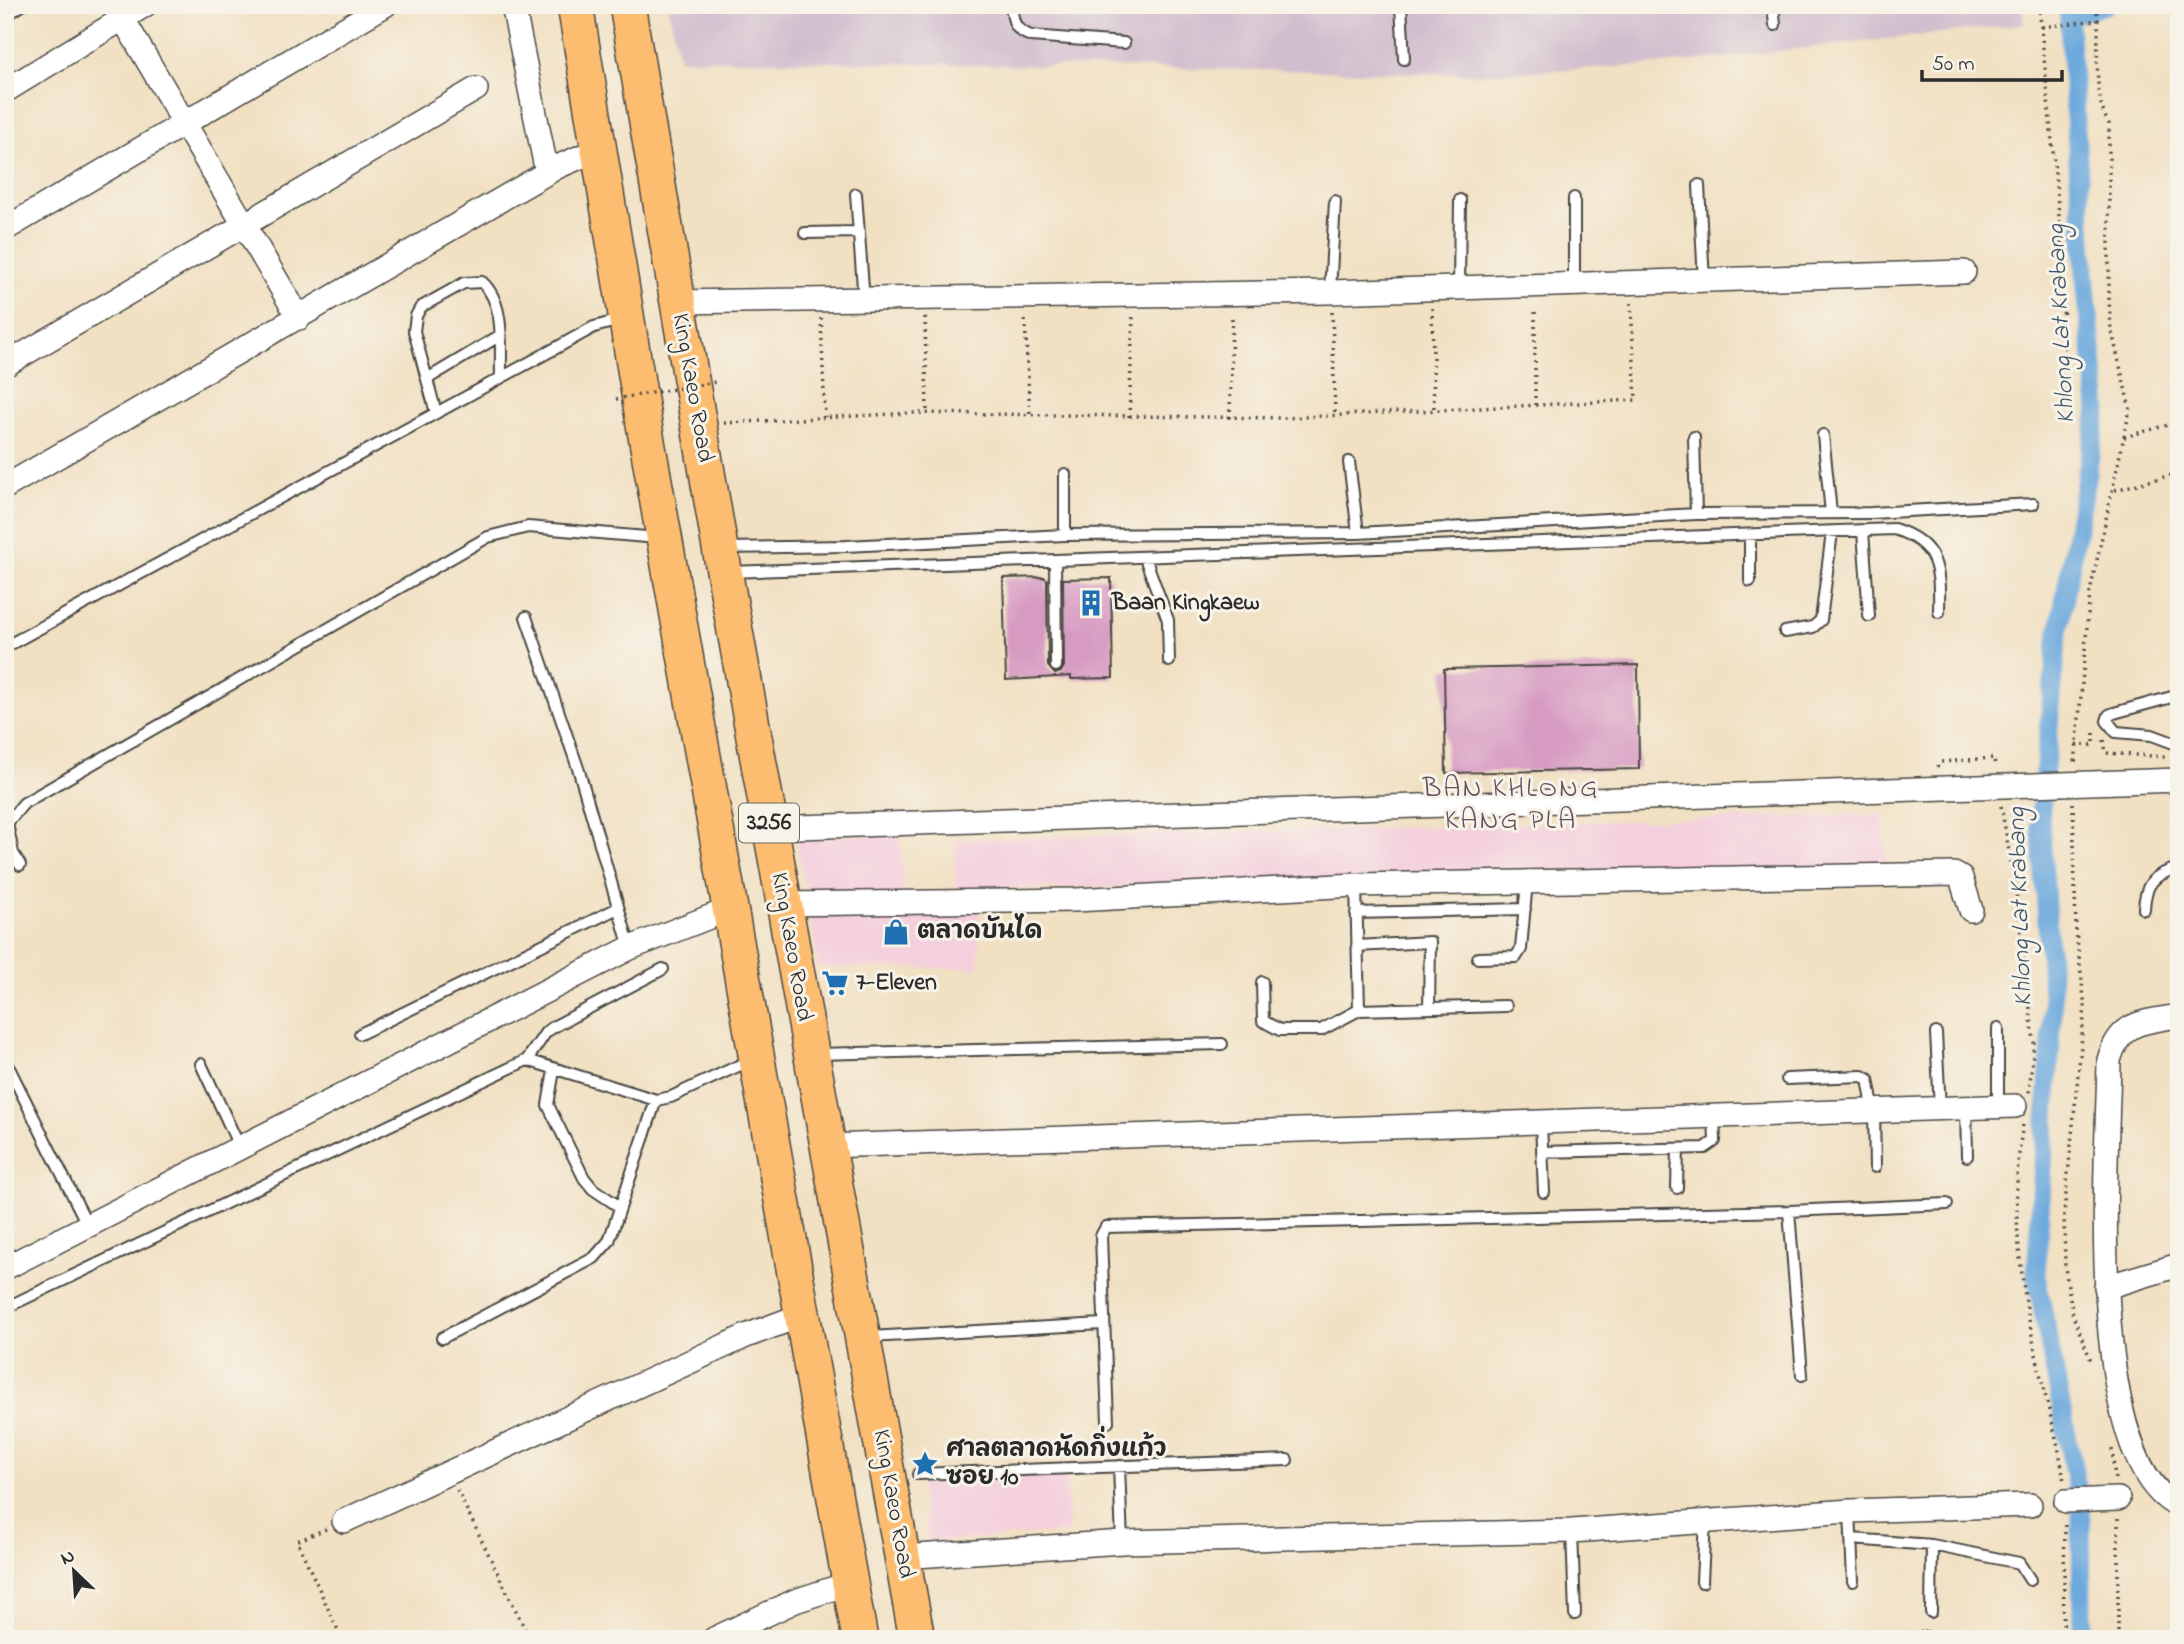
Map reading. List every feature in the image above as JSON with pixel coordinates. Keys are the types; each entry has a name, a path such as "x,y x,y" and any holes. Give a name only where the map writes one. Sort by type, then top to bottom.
{"main road":[{"name":"3256","path":"575,5 664,538 860,1639"},
{"name":"King Kaeo Road","path":"627,5 783,904 917,1639"}],"street":[{"path":"5,91 145,5"},
{"path":"5,229 385,5"},
{"path":"513,5 547,173"},
{"path":"123,19 299,318"},
{"path":"5,365 476,89"},
{"path":"5,486 547,173 598,149"},
{"path":"677,302 1331,302 1459,288 1964,272"},
{"path":"770,828 1988,790 2179,780"},
{"path":"783,904 1076,900 1356,885 1954,874 1961,878 1971,910"},
{"path":"5,1268 630,948 730,909"},
{"path":"2179,1016 2136,1025 2123,1031 2114,1043 2109,1060 2106,1287 2108,1334 2135,1455 2156,1492 2179,1506"},
{"path":"827,1146 2016,1107"},
{"path":"2106,1287 2179,1265"},
{"path":"344,1521 746,1336 803,1315"},
{"path":"2066,1501 2118,1499"},
{"path":"902,1556 1122,1542 1572,1531 1850,1511 2030,1505"},
{"path":"714,1639 795,1601 850,1583"}],"lane":[{"path":"5,16 22,5"},
{"path":"1011,5 1013,23 1019,32 1031,36 1124,43"},
{"path":"1401,5 1404,59"},
{"path":"1773,5 1775,25"},
{"path":"1699,185 1704,282"},
{"path":"856,194 863,301"},
{"path":"1574,198 1574,285"},
{"path":"1459,288 1460,200"},
{"path":"1331,302 1335,201"},
{"path":"805,233 859,232"},
{"path":"436,412 414,331 415,316 421,307 464,283 482,282 489,289 497,306 501,377"},
{"path":"5,647 594,327 626,318"},
{"path":"427,379 499,336"},
{"path":"1823,435 1831,513"},
{"path":"1694,437 1696,514"},
{"path":"1349,462 1358,533"},
{"path":"1065,474 1065,535"},
{"path":"722,560 846,546 1065,535 1358,533 1696,514 1831,513 2033,503"},
{"path":"20,865 13,853 7,823 24,803 488,537 528,527 664,538"},
{"path":"722,560 1145,558 1894,529 1915,536 1930,551 1940,582 1939,612"},
{"path":"1863,531 1869,616"},
{"path":"1785,632 1813,627 1821,620 1832,532"},
{"path":"1750,535 1750,581"},
{"path":"1145,558 1168,620 1169,661"},
{"path":"1055,560 1056,666"},
{"path":"526,617 579,771 630,948"},
{"path":"2179,695 2114,713 2109,715 2107,721 2116,732 2152,735 2179,745"},
{"path":"2144,909 2145,892 2150,881 2161,872 2179,867"},
{"path":"1478,958 1516,957 1521,950 1527,881"},
{"path":"1356,885 1359,1010"},
{"path":"360,1034 618,908"},
{"path":"1356,913 1525,909"},
{"path":"1357,946 1430,943 1429,1008"},
{"path":"5,1308 527,1060 546,1032 663,969"},
{"path":"1262,982 1263,1021 1280,1030 1321,1030 1359,1010 1506,1006"},
{"path":"1998,1028 2016,1107"},
{"path":"1936,1033 1940,1109"},
{"path":"811,1054 1222,1044"},
{"path":"527,1060 656,1100 671,1097 757,1057"},
{"path":"5,1060 88,1226"},
{"path":"201,1064 240,1148"},
{"path":"554,1070 548,1105 584,1178 621,1207"},
{"path":"1787,1079 1862,1076 1871,1086 1875,1167"},
{"path":"442,1338 594,1258 609,1241 656,1100"},
{"path":"1966,1108 1967,1156"},
{"path":"1542,1153 1678,1149 1711,1145 1716,1141 1714,1117"},
{"path":"1541,1123 1544,1192"},
{"path":"1677,1188 1678,1149"},
{"path":"1108,1422 1101,1236 1102,1231 1113,1226 1789,1212 1947,1204"},
{"path":"1789,1212 1802,1375"},
{"path":"863,1338 1103,1324"},
{"path":"918,1474 1287,1460"},
{"path":"1119,1466 1122,1542"},
{"path":"1850,1511 1853,1581"},
{"path":"1702,1582 1705,1520"},
{"path":"1572,1531 1575,1614"},
{"path":"1851,1539 1932,1545 2019,1563 2030,1580"},
{"path":"1931,1612 1932,1545"},
{"path":"1909,1639 1927,1637"},
{"path":"1656,1639 1725,1639"}],"path":[{"path":"2039,5 2061,237 2066,393"},
{"path":"2075,769 2090,592 2115,490 2130,409 2111,328 2109,124 2102,113 2099,95 2096,5"},
{"path":"2042,27 2098,20"},
{"path":"1331,302 1335,415"},
{"path":"698,424 927,413 1230,418 1636,400 1631,302"},
{"path":"1432,308 1433,411"},
{"path":"1129,417 1133,312"},
{"path":"1535,312 1535,405"},
{"path":"1230,418 1232,314"},
{"path":"925,316 927,413"},
{"path":"821,318 825,417"},
{"path":"1025,320 1030,416"},
{"path":"616,399 716,382"},
{"path":"2124,437 2179,422"},
{"path":"2115,490 2179,473"},
{"path":"2076,745 2094,745 2095,726 2102,727 2106,753 2169,757"},
{"path":"1927,790 1940,762 1994,758 1996,770"},
{"path":"1988,790 2015,884 2034,1042 2016,1107 2017,1209 2025,1296 2061,1456 2066,1501 2063,1639"},
{"path":"2073,793 2076,931 2085,1007 2064,1213 2065,1268 2073,1316 2092,1364"},
{"path":"2111,1444 2118,1499 2118,1639"},
{"path":"448,1473 530,1639"},
{"path":"342,1639 297,1541 344,1521"}],"shaded area":[{"path":"668,5 2022,5 2024,24 1654,65 1477,74 679,59"},
{"path":"1882,814 1888,873 955,890 955,840"},
{"name":"ตลาดบันได","path":"900,834 904,896 980,897 978,968 819,967 796,837"},
{"path":"1066,1473 1069,1532 928,1542 920,1483"}],"building":[{"path":"1044,577 1047,580 1048,666 1055,674 1061,672 1064,666 1063,579 1111,578 1113,678 1071,679 1071,676 1006,680 1003,578"},
{"path":"1638,665 1639,769 1446,773 1444,669"}],"waterway":[{"name":"Khlong Lat Krabang","path":"2068,5 2086,287 2098,410 2057,642 2040,819 2053,1007 2036,1275 2081,1508 2082,1639"},
{"path":"2069,16 2106,5"}],"place":[{"name":"Baan Kingkaew","path":"1091,603"},
{"name":"ตลาดบันได","path":"896,932"},
{"name":"7-Eleven","path":"835,983"},
{"name":"ศาลตลาดนัดกิ่งแก้ว ซอย 10","path":"925,1464"}],"district":[{"name":"BAN KHLONG KANG PLA","path":"1511,805"}]}
